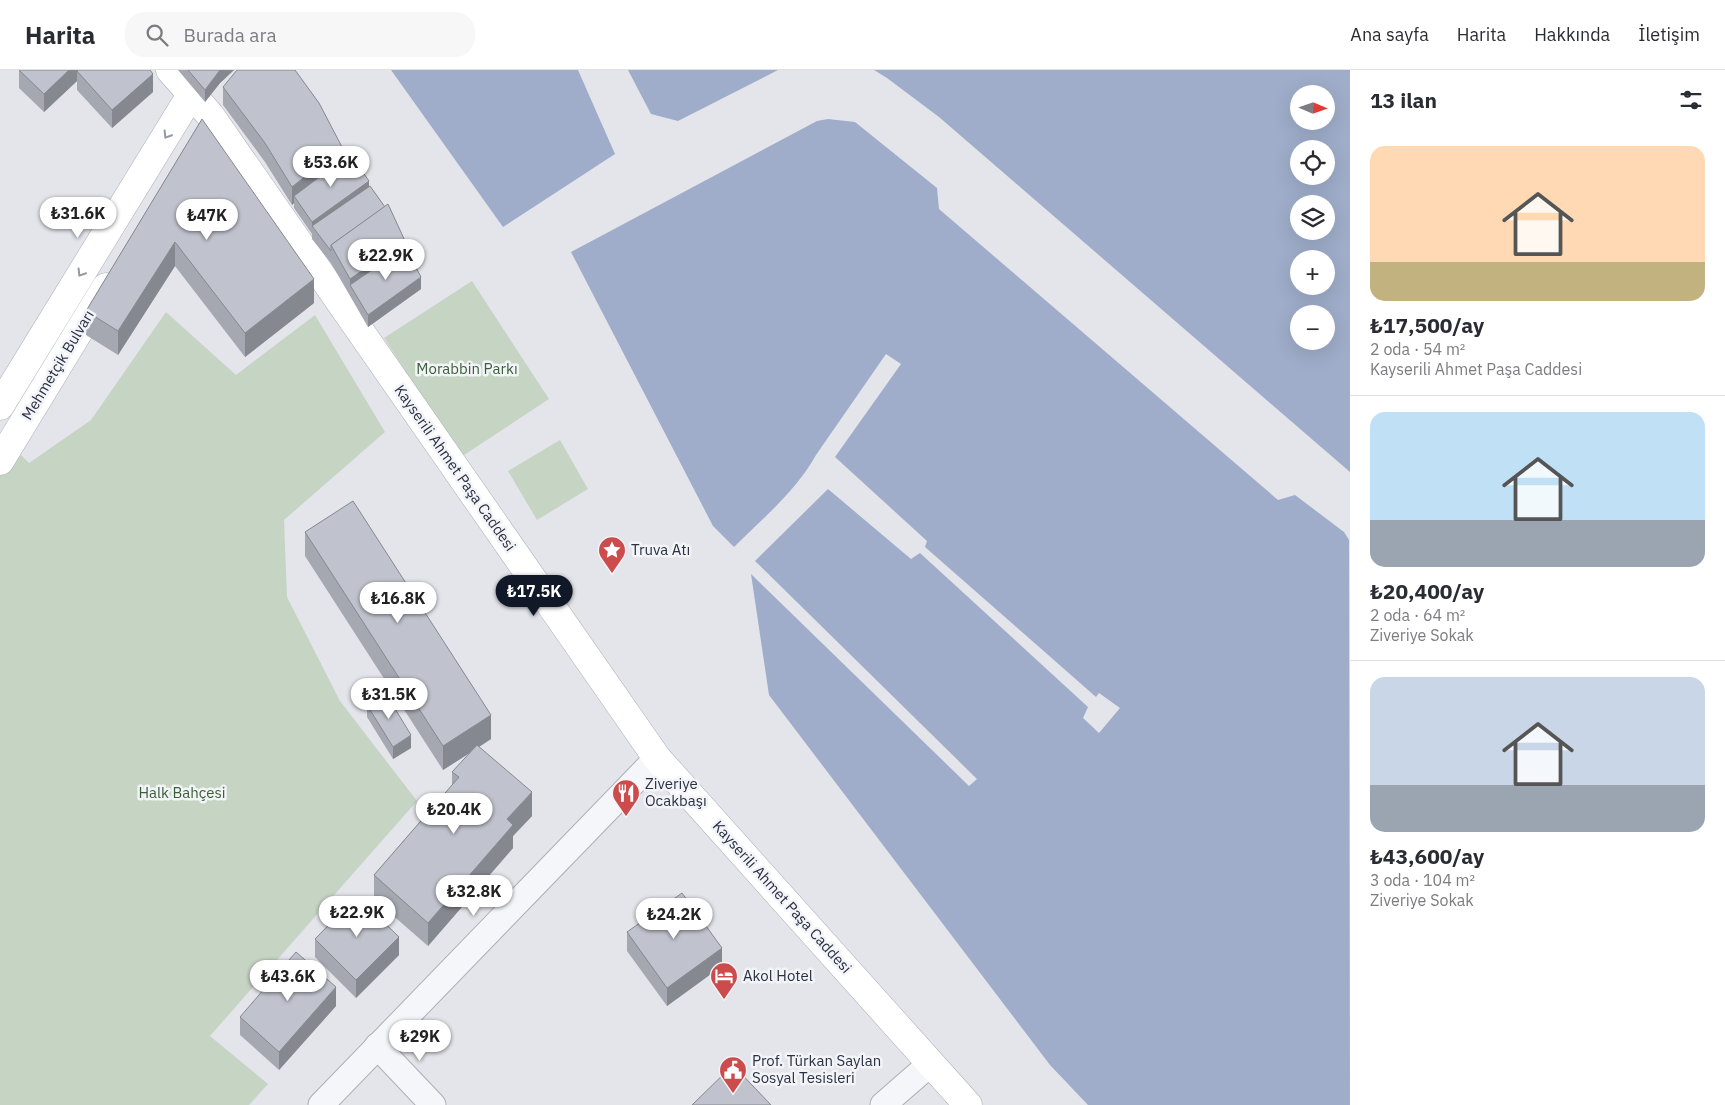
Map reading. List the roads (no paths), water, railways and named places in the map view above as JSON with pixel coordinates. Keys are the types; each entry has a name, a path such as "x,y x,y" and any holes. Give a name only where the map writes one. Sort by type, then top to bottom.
{"main road":[{"name":"Kayserili Ahmet Paşa Caddesi","path":"170,70 210,115 657,758 968,1105"},
{"name":"Mehmetçik Bulvarı","path":"2,398 192,93"},
{"path":"195,140 210,115"},
{"name":"Mehmetçik Bulvarı","path":"0,461 118,267"}],"street":[{"path":"321,1105 657,758"},
{"path":"377,1046 434,1105"},
{"path":"883,1105 930,1064"}],"water":[{"path":"391,70 578,70 615,154 503,227"},
{"path":"628,70 778,70 678,121 651,114"},
{"path":"874,70 1350,70 1350,472 939,117"},
{"path":"828,119 855,122 937,188 939,209 1278,500 1295,495 1344,532 1349,540 1350,1105 1088,1105 1050,1065 769,695 751,574 969,786 977,779 755,561 828,489 911,559 920,553 1088,707 1083,718 1099,733 1120,708 1099,693 1096,697 925,547 927,541 835,457 901,364 886,354 799,480 778,504 734,547 713,526 571,252 817,121"}],"place":[{"name":"Truva Atı","path":"612,574"},
{"name":"Ziveriye Ocakbaşı","path":"626,817"},
{"name":"Akol Hotel","path":"724,1000"},
{"name":"Prof. Türkan Saylan Sosyal Tesisleri","path":"733,1094"}],"park label":[{"name":"Morabbin Parkı","path":"467,369"},
{"name":"Halk Bahçesi","path":"182,793"}]}
